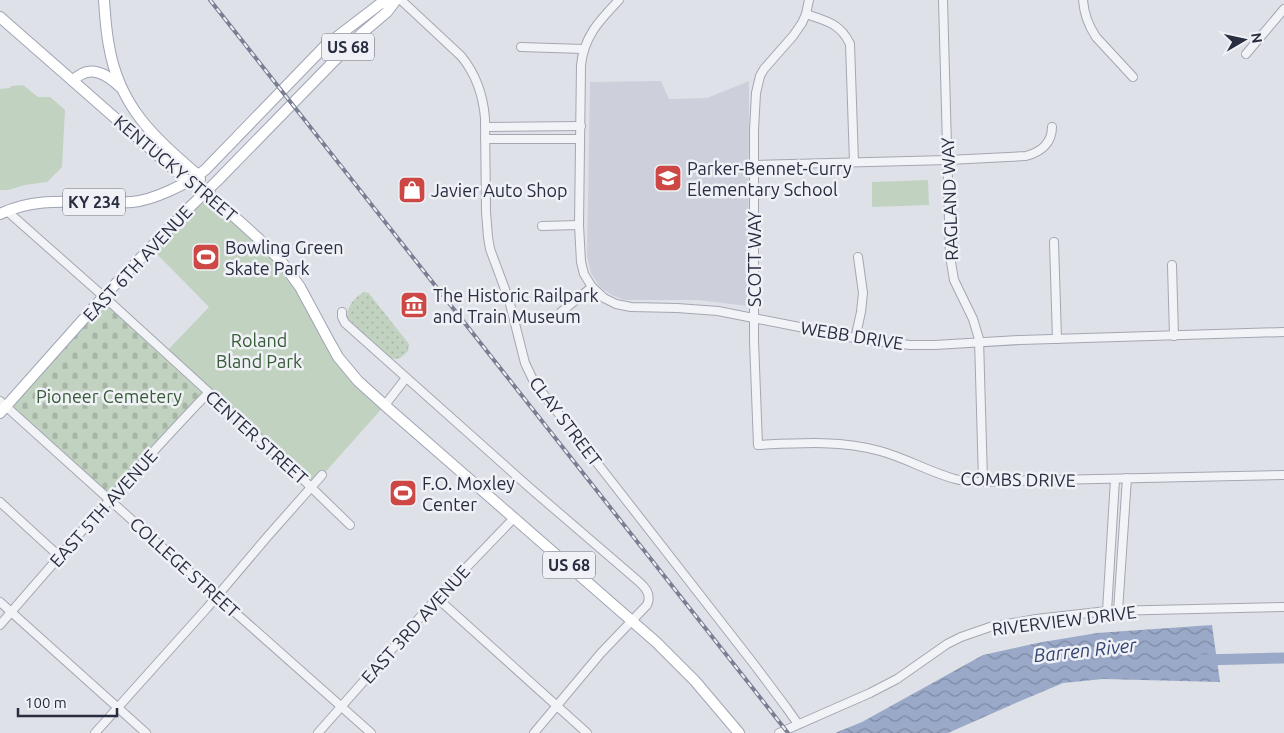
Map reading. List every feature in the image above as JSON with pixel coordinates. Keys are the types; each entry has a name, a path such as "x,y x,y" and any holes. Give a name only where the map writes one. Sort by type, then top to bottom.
{"main road":[{"path":"104,0 109,48 115,71 123,89 139,117 151,132 169,151 198,175 206,191"},
{"name":"US 68","path":"187,181 205,170 325,46 380,4 391,0"},
{"name":"EAST 6TH AVENUE","path":"2,407 206,191 361,34 387,12 396,0"},
{"name":"KENTUCKY STREET","path":"0,17 187,181 206,191 247,228 281,261 300,287 338,356 355,377 666,651 695,681 739,733"},
{"path":"73,81 84,73 98,72 110,77 123,89"},
{"name":"KY 234","path":"3,213 20,206 39,202 134,202 148,199 187,181"}],"street":[{"name":"CLAY STREET","path":"401,0 450,45 469,66 477,82 484,108 486,212 490,249 509,300 522,354 529,373 540,391 753,663 798,724"},
{"path":"521,47 583,49 596,25 619,0"},
{"name":"SCOTT WAY","path":"758,445 754,318 756,93 760,76 769,62 798,29 806,14 809,0"},
{"name":"RAGLAND WAY","path":"943,0 950,256 957,288 978,333 983,481"},
{"path":"1083,0 1085,15 1091,30 1132,76"},
{"path":"1246,54 1284,9"},
{"path":"806,14 836,26 850,44 854,162"},
{"name":"WEBB DRIVE","path":"583,49 580,126 580,252 585,277 592,287 604,298 616,304 623,306 718,311 855,339 910,345 1284,332"},
{"path":"485,128 580,126"},
{"path":"754,165 1026,156 1042,149 1046,145 1052,127"},
{"path":"485,139 580,139"},
{"name":"CENTER STREET","path":"3,213 104,297 350,525"},
{"path":"542,226 579,225"},
{"path":"1054,242 1057,339"},
{"path":"855,339 862,300 858,257"},
{"path":"1172,265 1174,336"},
{"path":"561,312 592,287"},
{"path":"342,312 345,323 570,524 647,590 649,600 647,605 602,653 534,733"},
{"path":"385,405 406,378"},
{"name":"EAST 5TH AVENUE","path":"0,625 59,556 208,392"},
{"name":"COLLEGE STREET","path":"2,407 110,500 371,733"},
{"name":"COMBS DRIVE","path":"758,445 824,443 873,449 962,481 1284,475"},
{"path":"95,733 322,475"},
{"path":"1118,611 1127,478"},
{"path":"1107,611 1115,479"},
{"path":"0,502 59,556"},
{"name":"EAST 3RD AVENUE","path":"318,733 437,598 514,518"},
{"path":"437,598 588,733"},
{"path":"0,602 146,733"},
{"name":"RIVERVIEW DRIVE","path":"779,733 884,686 948,644 975,631 1005,624 1107,611 1284,607"}],"shaded area":[{"name":"Parker-Bennet-Curry Elementary School","path":"661,81 669,99 707,98 749,81 748,306 698,300 624,300 600,287 591,273 587,257 590,82"}],"green space":[{"path":"23,85 38,97 50,97 65,110 62,167 47,182 0,190 0,89"},
{"path":"928,180 929,205 872,207 872,182"},
{"name":"Roland Bland Park","path":"206,191 284,265 328,339 385,405 312,487 165,353 209,307 151,248"},
{"path":"364,292 369,293 409,344 408,351 401,358 391,358 348,319 348,311 352,303"},
{"name":"Pioneer Cemetery","path":"104,296 208,393 110,500 6,406"}],"water":[{"path":"1212,625 1220,682 1103,679 1063,683 948,733 835,733 862,722 983,655 1037,643 1097,633"}],"waterway":[{"name":"Barren River","path":"1202,660 1284,658"}],"railway":[{"path":"210,0 788,733"}],"place":[{"name":"Parker-Bennet-Curry Elementary School","path":"668,178"},
{"name":"Javier Auto Shop","path":"412,190"},
{"name":"Bowling Green Skate Park","path":"206,257"},
{"name":"The Historic Railpark and Train Museum","path":"414,305"},
{"name":"F.O. Moxley Center","path":"403,493"}]}
